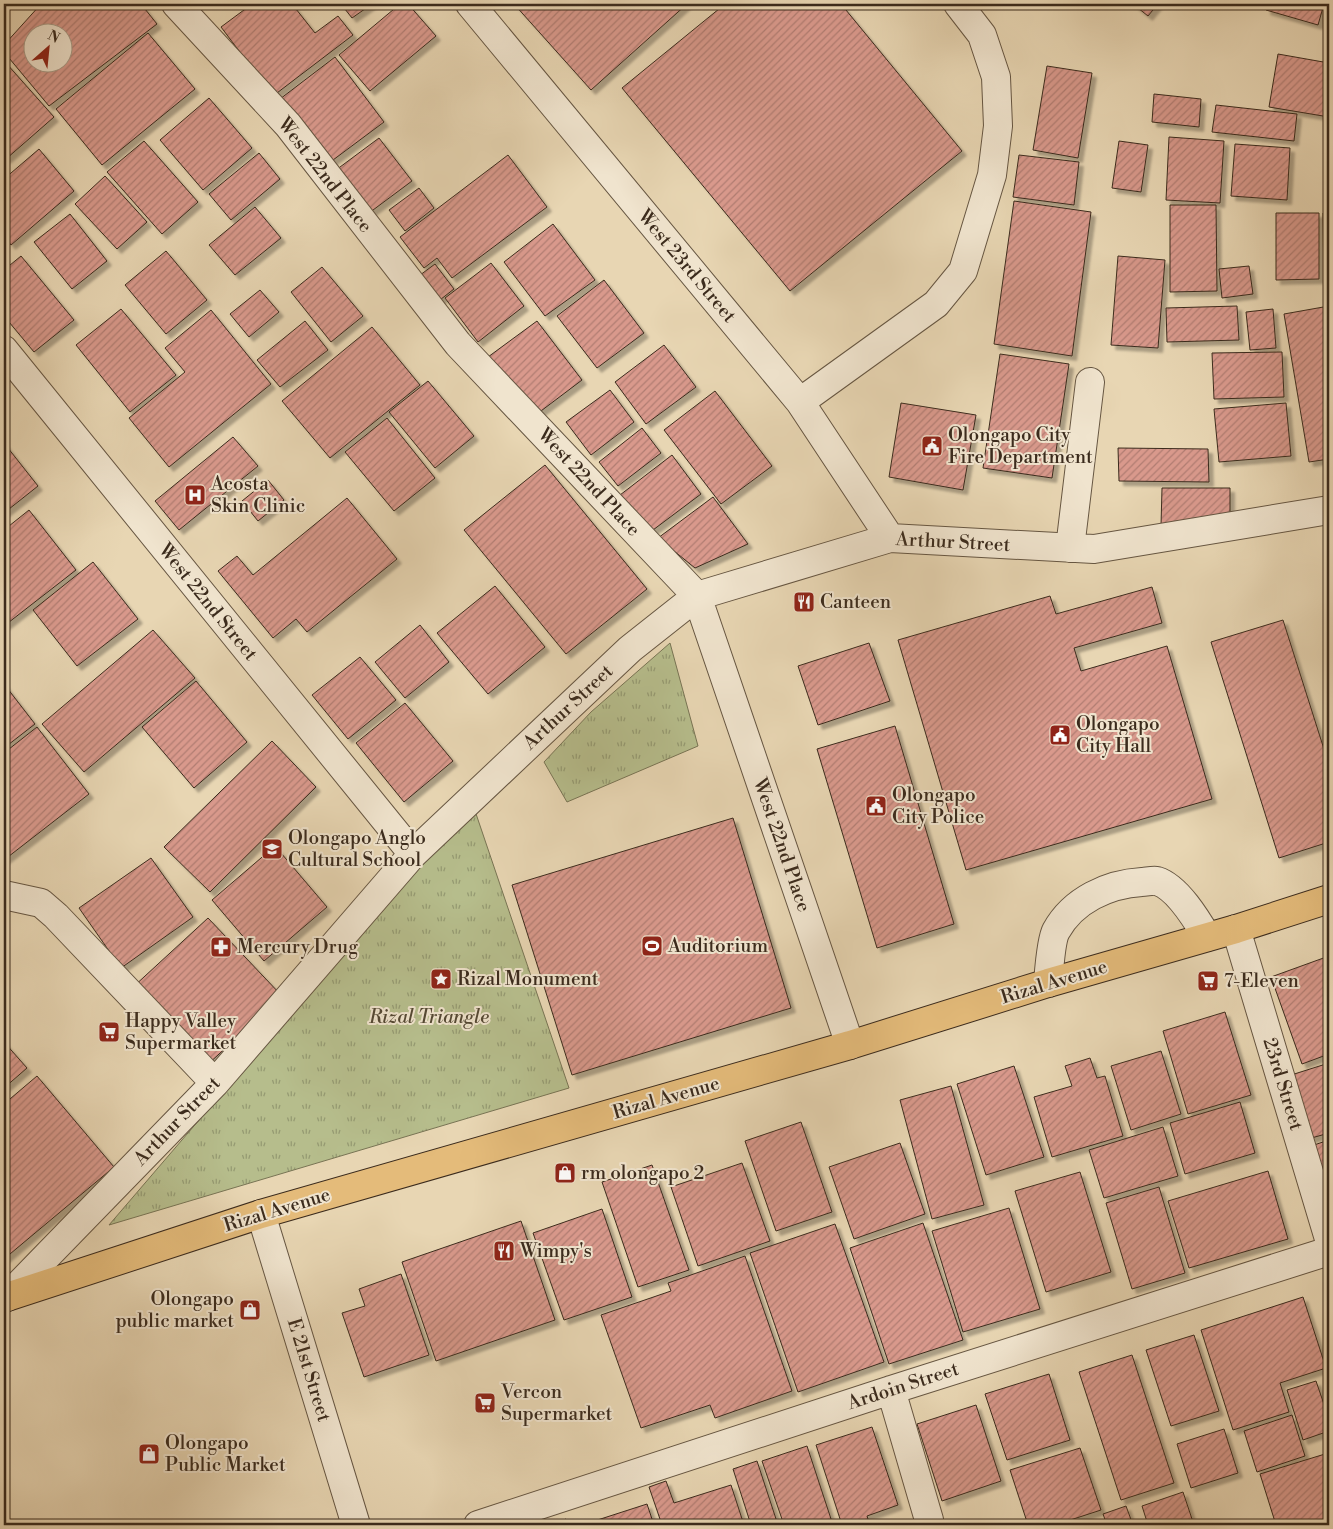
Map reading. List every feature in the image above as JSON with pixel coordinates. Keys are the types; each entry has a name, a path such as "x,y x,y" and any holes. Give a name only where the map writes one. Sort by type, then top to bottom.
{"highway":[{"name":"Rizal Avenue","path":"5,1298 261,1214 850,1045 1048,983 1236,929 1329,899"}],"street":[{"name":"West 22nd Place","path":"176,4 288,125 458,344 697,596 850,1045"},
{"name":"West 23rd Street","path":"470,4 800,402 890,538"},
{"path":"800,402 936,304 964,271 992,176 998,126 996,77 982,36 958,4"},
{"name":"West 22nd Street","path":"4,350 413,854"},
{"path":"1070,548 1090,382"},
{"name":"Arthur Street","path":"5,1298 215,1083 413,854 630,649 697,596 890,538 1094,549 1329,510"},
{"path":"1048,983 1054,932 1066,916 1091,896 1126,883 1156,881 1169,889 1176,894 1194,916 1207,937"},
{"path":"4,895 41,904 56,916 215,1083"},
{"name":"23rd Street","path":"1236,929 1329,1239"},
{"name":"E 21st Street","path":"261,1214 356,1525"},
{"name":"Ardoin Street","path":"478,1525 890,1390 1329,1251"},
{"path":"890,1390 929,1520"}],"green space":[{"path":"670,643 698,746 567,802 544,762 591,712"},
{"name":"Rizal Triangle","path":"472,802 569,1088 109,1225"}],"building":[{"path":"41,4 141,4 157,24 49,106 4,52 4,45 22,25 22,72 72,72 72,22 25,22"},
{"path":"252,4 292,4 315,33 338,16 353,35 273,96 221,27"},
{"path":"341,4 372,4 352,18"},
{"path":"400,4 408,4 436,36 370,91 339,55"},
{"path":"514,4 687,4 591,90"},
{"path":"725,4 841,4 962,151 790,291 622,88"},
{"path":"1133,4 1158,4 1148,16"},
{"path":"1267,4 1324,4 1318,25 1266,10"},
{"path":"148,33 195,89 102,165 56,109"},
{"path":"1278,54 1329,63 1329,117 1269,107"},
{"path":"335,57 384,122 329,163 280,99"},
{"path":"6,63 54,117 6,159 4,157 4,66"},
{"path":"1047,66 1092,73 1078,158 1033,150"},
{"path":"1154,94 1201,99 1199,127 1152,122"},
{"path":"209,98 252,148 203,190 160,140"},
{"path":"1216,105 1297,114 1294,141 1212,132"},
{"path":"1169,137 1224,141 1220,203 1166,200"},
{"path":"379,138 412,181 369,213 336,170"},
{"path":"144,141 198,202 162,234 107,172"},
{"path":"1119,141 1148,145 1141,192 1112,188"},
{"path":"1235,144 1290,148 1287,200 1231,196"},
{"path":"39,149 74,191 11,245 4,236 4,179"},
{"path":"259,153 280,179 231,220 209,194"},
{"path":"508,155 547,207 452,278 437,258 424,268 400,237"},
{"path":"1019,155 1079,162 1074,205 1013,197"},
{"path":"105,176 147,222 117,249 75,204"},
{"path":"419,188 434,208 405,231 389,210"},
{"path":"1014,201 1091,212 1072,356 994,344"},
{"path":"1170,205 1216,205 1217,291 1170,292"},
{"path":"255,207 281,238 235,275 209,245"},
{"path":"1276,213 1319,213 1319,279 1276,280"},
{"path":"1323,213 1329,213 1329,285 1324,285"},
{"path":"70,214 107,261 72,289 34,242"},
{"path":"553,224 595,280 545,316 504,262"},
{"path":"166,251 207,300 166,334 125,285"},
{"path":"21,256 74,320 34,352 4,316 4,270"},
{"path":"1118,256 1165,260 1158,348 1111,345"},
{"path":"491,263 524,306 478,342 445,298"},
{"path":"435,264 454,289 436,303 416,278"},
{"path":"1249,266 1253,294 1222,298 1219,269"},
{"path":"322,267 363,316 331,342 291,292"},
{"path":"604,280 644,333 597,368 557,316"},
{"path":"260,290 279,312 249,337 230,314"},
{"path":"1237,306 1239,340 1167,342 1166,308"},
{"path":"1329,306 1329,459 1309,462 1284,314"},
{"path":"121,309 176,375 130,412 76,345"},
{"path":"1273,309 1276,348 1250,350 1246,312"},
{"path":"211,310 271,384 169,467 129,418 185,372 165,348"},
{"path":"305,321 328,350 280,387 257,360"},
{"path":"537,321 582,380 533,417 488,357"},
{"path":"372,327 420,385 330,458 282,401"},
{"path":"664,345 696,387 646,424 615,382"},
{"path":"1282,352 1284,397 1214,399 1212,353"},
{"path":"1000,354 1069,364 1052,478 983,468"},
{"path":"428,381 474,436 435,468 389,412"},
{"path":"610,390 634,422 591,455 566,422"},
{"path":"715,391 772,466 721,504 664,430"},
{"name":"Olongapo City Fire Department","path":"901,403 976,415 963,490 889,477"},
{"path":"1286,403 1291,456 1219,462 1214,409"},
{"path":"387,418 435,478 394,511 345,452"},
{"path":"642,428 661,453 618,486 599,462"},
{"path":"233,437 258,466 179,530 155,501"},
{"path":"4,443 38,486 4,513"},
{"path":"1118,448 1208,449 1209,482 1119,481"},
{"path":"672,455 701,494 649,533 620,495"},
{"path":"545,465 647,589 566,654 464,530"},
{"path":"268,480 284,500 258,521 242,501"},
{"path":"1162,488 1230,488 1230,526 1161,526"},
{"path":"713,497 748,544 695,568 658,538"},
{"path":"347,498 397,559 307,632 296,619 273,638 218,571 237,556 253,575"},
{"path":"29,510 76,570 4,626 4,530"},
{"path":"93,562 138,619 77,666 33,610"},
{"path":"495,586 545,647 488,694 437,633"},
{"name":"Olongapo City Hall","path":"1152,587 1162,623 1074,648 1081,671 1167,646 1212,799 966,870 898,640 1050,596 1056,614"},
{"path":"1283,620 1329,765 1329,842 1279,858 1211,642"},
{"path":"420,625 449,662 405,698 375,662"},
{"path":"153,630 195,678 84,772 42,724"},
{"path":"869,643 890,701 818,725 798,666"},
{"path":"360,657 396,700 348,739 312,695"},
{"path":"196,681 247,742 194,788 142,727"},
{"path":"4,684 35,724 4,748"},
{"path":"405,703 453,761 404,802 356,743"},
{"name":"Olongapo City Police","path":"895,726 954,924 877,948 817,749"},
{"path":"37,727 89,794 4,860 4,753"},
{"path":"272,741 316,787 210,892 164,847"},
{"name":"Auditorium","path":"733,818 791,1008 572,1075 512,885"},
{"path":"275,846 327,907 264,961 212,900"},
{"path":"151,858 193,917 121,968 79,908"},
{"path":"208,918 282,996 206,1066 132,988"},
{"path":"1329,956 1329,1054 1302,1064 1271,977"},
{"path":"1225,1012 1251,1095 1188,1114 1163,1031"},
{"path":"4,1042 27,1068 4,1088"},
{"path":"1161,1051 1181,1114 1131,1130 1111,1066"},
{"path":"1090,1058 1097,1078 1105,1076 1123,1136 1052,1157 1034,1097 1072,1086 1065,1066"},
{"path":"1329,1063 1329,1133 1308,1139 1288,1076"},
{"path":"1014,1066 1044,1157 986,1175 957,1084"},
{"path":"37,1076 114,1167 4,1259 4,1104"},
{"path":"951,1086 984,1205 932,1219 900,1100"},
{"path":"1240,1102 1255,1153 1185,1174 1170,1123"},
{"path":"801,1122 832,1212 776,1231 745,1141"},
{"path":"1163,1127 1178,1176 1104,1198 1089,1150"},
{"path":"1329,1140 1329,1196 1314,1145"},
{"path":"900,1143 925,1214 854,1239 829,1167"},
{"path":"742,1163 770,1241 698,1266 671,1187"},
{"path":"652,1165 689,1270 638,1287 602,1182"},
{"path":"1268,1171 1288,1239 1189,1268 1168,1201"},
{"path":"1080,1172 1111,1272 1046,1292 1015,1191"},
{"path":"1159,1187 1185,1273 1132,1289 1106,1203"},
{"path":"1009,1208 1040,1309 963,1332 932,1231"},
{"path":"602,1209 632,1297 564,1320 533,1233"},
{"path":"521,1221 555,1320 436,1361 402,1262"},
{"path":"923,1223 963,1340 889,1364 850,1248"},
{"path":"835,1224 884,1362 798,1392 750,1253"},
{"path":"745,1256 792,1391 715,1418 710,1405 641,1428 601,1315 671,1291 668,1283"},
{"path":"401,1274 429,1355 364,1377 342,1313 365,1306 359,1289"},
{"path":"1303,1297 1326,1368 1280,1383 1289,1412 1233,1430 1201,1330"},
{"path":"1194,1335 1219,1411 1171,1426 1146,1350"},
{"path":"1132,1355 1174,1483 1121,1500 1079,1372"},
{"path":"1049,1374 1070,1440 1007,1460 985,1394"},
{"path":"1316,1381 1329,1419 1329,1431 1303,1440 1287,1390"},
{"path":"976,1405 1001,1481 942,1501 917,1424"},
{"path":"1292,1415 1305,1456 1257,1472 1244,1431"},
{"path":"872,1427 898,1505 867,1516 870,1525 842,1525 816,1445"},
{"path":"1224,1429 1238,1473 1191,1488 1177,1444"},
{"path":"807,1446 833,1525 784,1525 762,1461"},
{"path":"1080,1448 1101,1510 1055,1525 1028,1525 1010,1470"},
{"path":"1325,1454 1329,1467 1329,1522 1319,1525 1276,1525 1260,1474"},
{"path":"757,1461 778,1525 751,1525 733,1469"},
{"path":"666,1481 674,1503 731,1485 744,1525 662,1525 649,1487"},
{"path":"1183,1492 1194,1525 1148,1525 1142,1506"},
{"path":"647,1504 654,1525 582,1525"},
{"path":"1126,1506 1133,1525 1107,1525 1103,1514"},
{"path":"566,1519 568,1525 548,1525"}],"place":[{"name":"Olongapo City Fire Department","path":"932,446"},
{"name":"Acosta Skin Clinic","path":"195,495"},
{"name":"Canteen","path":"804,602"},
{"name":"Olongapo City Hall","path":"1060,735"},
{"name":"Olongapo City Police","path":"876,806"},
{"name":"Olongapo Anglo Cultural School","path":"272,849"},
{"name":"Auditorium","path":"652,946"},
{"name":"Mercury Drug","path":"221,947"},
{"name":"Rizal Monument","path":"441,979"},
{"name":"7-Eleven","path":"1208,981"},
{"name":"Happy Valley Supermarket","path":"109,1032"},
{"name":"rm olongapo 2","path":"565,1173"},
{"name":"Wimpy's","path":"504,1251"},
{"name":"Olongapo public market","path":"250,1310"},
{"name":"Vercon Supermarket","path":"485,1403"},
{"name":"Olongapo Public Market","path":"149,1454"}]}
